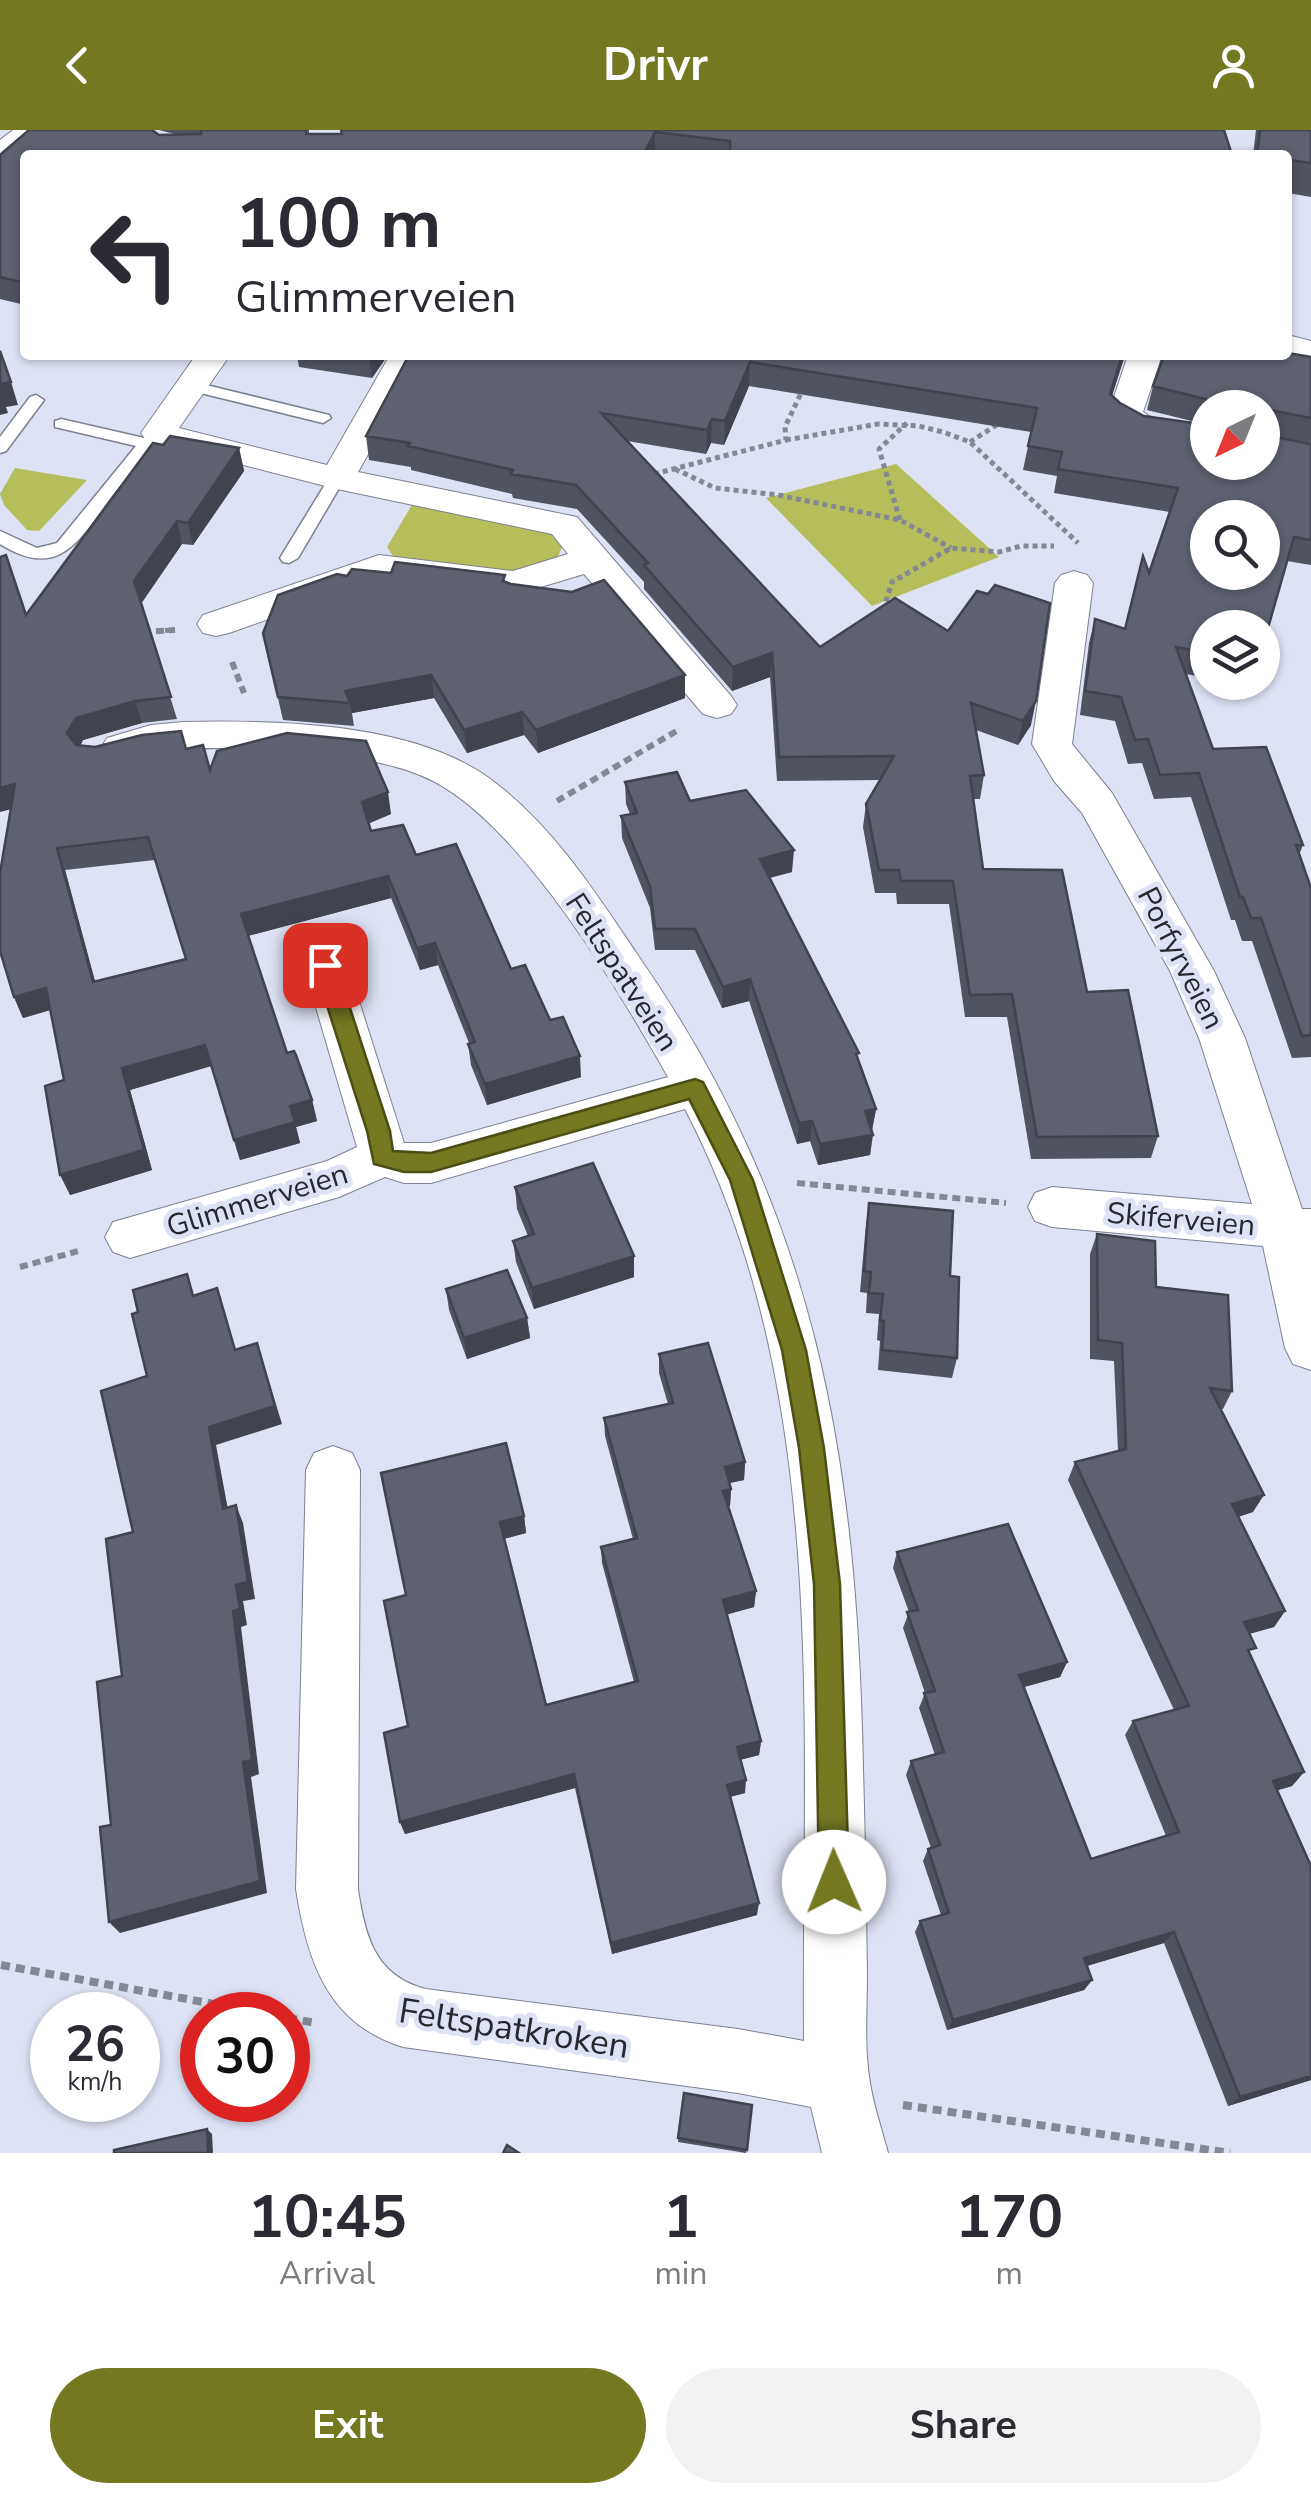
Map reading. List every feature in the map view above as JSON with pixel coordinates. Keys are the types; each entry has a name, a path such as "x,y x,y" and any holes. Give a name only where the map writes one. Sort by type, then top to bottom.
{"street":[{"path":"0,154 32,130"},
{"path":"210,360 153,438 564,525 716,705"},
{"path":"337,478 404,360"},
{"path":"1143,360 1124,415 1142,426 1190,435"},
{"path":"378,568 373,551 408,493"},
{"path":"216,624 378,568 514,583 592,559"},
{"name":"Porfyrveien","path":"1077,565 1052,744 1068,771 1097,804 1192,971 1222,1038 1298,1229 1311,1348"},
{"name":"Feltspatveien","path":"98,754 156,738 258,737 412,755 451,773 518,822 643,998 695,1088 742,1180 794,1350 812,1448 827,1584 836,2080 854,2153"},
{"name":"Glimmerveien","path":"324,960 379,1131 382,1157"},
{"name":"Glimmerveien","path":"130,1237 273,1198 352,1172 382,1157 404,1163 431,1163 695,1088"},
{"name":"Skiferveien","path":"1052,1207 1298,1229"},
{"name":"Feltspatkroken","path":"333,1470 327,1889 338,1949 357,1979 383,2008 426,2020 738,2061 836,2080"}],"lane":[{"path":"190,386 323,418"},
{"path":"0,448 36,400"},
{"path":"61,424 153,438"},
{"path":"0,536 25,553 54,553 69,546 108,489 153,438"},
{"path":"288,558 337,478"}],"path":[{"path":"786,440 785,427 806,381"},
{"path":"970,442 1016,414"},
{"path":"645,476 876,420 907,424 970,442 1077,565"},
{"path":"900,520 879,449 907,424"},
{"path":"675,469 716,488 778,495 900,520 951,548 998,552 1021,546 1077,565"},
{"path":"874,619 885,608 892,582 951,548"},
{"path":"132,632 216,624 258,737"},
{"path":"518,822 659,744 716,705"},
{"path":"797,1183 1052,1207"},
{"path":"20,1267 130,1237"},
{"path":"2,1965 180,1998"},
{"path":"836,2080 898,2104 1230,2153"}],"green space":[{"path":"896,464 999,557 872,606 766,498"},
{"path":"15,468 87,480 39,531 27,530 4,505 0,494"},
{"path":"413,503 547,530 562,547 556,561 515,575 399,565 387,547"}],"building":[{"path":"29,130 152,130 159,135 201,134 201,130 342,134 341,130 1224,130 1230,150 730,150 730,141 655,132 646,150 20,150 20,282 0,277 0,155"},
{"path":"1260,130 1311,130 1311,163 1292,161 1292,150 1258,150"},
{"path":"0,351 11,382 0,384"},
{"path":"1292,354 1311,357 1311,418 1280,412 1280,390 1190,390 1190,395 1153,386 1162,360 1292,360"},
{"path":"406,360 1120,360 1110,394 1144,416 1190,422 1190,480 1280,480 1280,438 1311,444 1311,540 1294,537 1280,586 1280,500 1190,500 1190,590 1279,590 1273,610 1190,610 1190,650 1176,647 1190,686 1190,700 1195,700 1213,749 1266,747 1303,845 1296,845 1311,888 1311,1035 1302,1036 1261,918 1251,918 1240,897 1199,773 1160,775 1148,739 1135,740 1121,697 1085,691 1095,619 1125,629 1143,556 1149,573 1178,488 1058,469 1062,452 1028,446 1037,408 750,362 725,421 712,419 707,430 601,413 820,647 895,598 948,631 977,591 988,594 995,585 1050,603 1036,701 1023,721 971,703 984,775 970,776 983,869 1062,870 1087,992 1128,990 1158,1136 1037,1137 1012,994 970,995 953,881 901,881 899,870 879,870 866,804 894,756 779,757 772,653 733,667 644,565 648,563 576,485 511,474 513,470 408,446 410,443 366,436"},
{"path":"170,436 239,448 188,523 177,521 134,581 171,697 135,701 76,718 67,733 76,745 95,747 142,735 181,731 186,749 203,745 210,770 217,751 287,733 366,741 388,792 362,802 371,831 403,825 416,855 456,844 511,969 525,965 550,1020 563,1017 580,1056 485,1084 468,1044 475,1042 435,943 417,948 388,876 241,914 287,1053 294,1051 312,1100 290,1106 295,1122 234,1140 205,1045 122,1068 144,1150 60,1175 45,1086 64,1080 46,988 14,997 0,951 0,873 15,784 0,788 0,557 6,555 26,615 153,443 163,445","holes":["148,837 186,959 93,982 57,848"]},
{"path":"395,562 505,575 503,581 511,584 572,592 604,580 685,675 536,730 522,712 464,730 431,675 345,691 350,703 278,697 263,633 278,595 337,574 347,576 352,569 391,573"},
{"path":"677,772 690,801 746,790 794,850 760,859 859,1053 856,1054 876,1109 865,1111 873,1135 820,1144 812,1121 799,1123 750,979 723,987 695,929 655,929 650,886 621,816 637,813 625,782"},
{"path":"593,1163 634,1256 532,1288 513,1241 534,1234 515,1187"},
{"path":"869,1203 953,1211 950,1276 959,1277 957,1358 882,1350 883,1294 869,1293 871,1272 864,1271"},
{"path":"1097,1234 1155,1241 1156,1287 1228,1295 1232,1391 1210,1388 1264,1495 1232,1504 1285,1611 1244,1622 1256,1648 1248,1650 1304,1772 1273,1781 1311,1866 1311,2076 1240,2097 1174,1932 1084,1958 1092,1980 953,2020 920,1921 949,1913 928,1849 940,1845 911,1761 944,1752 924,1693 935,1691 907,1612 918,1610 897,1552 1008,1524 1067,1662 1019,1675 1091,1859 1179,1832 1133,1721 1189,1706 1075,1462 1126,1449 1122,1343 1098,1340"},
{"path":"507,1270 527,1318 464,1338 446,1289"},
{"path":"187,1274 193,1296 217,1288 235,1350 257,1343 275,1406 209,1427 223,1509 236,1505 248,1582 236,1585 240,1609 233,1611 252,1760 243,1762 260,1881 109,1922 100,1827 111,1825 97,1682 122,1676 106,1539 133,1532 101,1391 147,1376 132,1314 138,1312 133,1290"},
{"path":"708,1343 745,1462 725,1467 731,1489 723,1491 756,1591 723,1600 761,1741 737,1747 746,1780 727,1785 759,1903 611,1943 574,1774 400,1822 384,1733 408,1726 384,1601 406,1595 381,1473 506,1443 524,1516 500,1522 546,1705 638,1681 601,1547 637,1538 604,1418 673,1403 659,1354"},
{"path":"684,2093 752,2105 747,2150 678,2138"},
{"path":"207,2129 208,2153 114,2153 114,2150"},
{"path":"507,2145 519,2153 503,2153"}],"route":[{"path":"325,965 379,1131 382,1157 404,1163 431,1163 695,1088 742,1180 794,1350 812,1448 827,1584 834,1882"}]}
